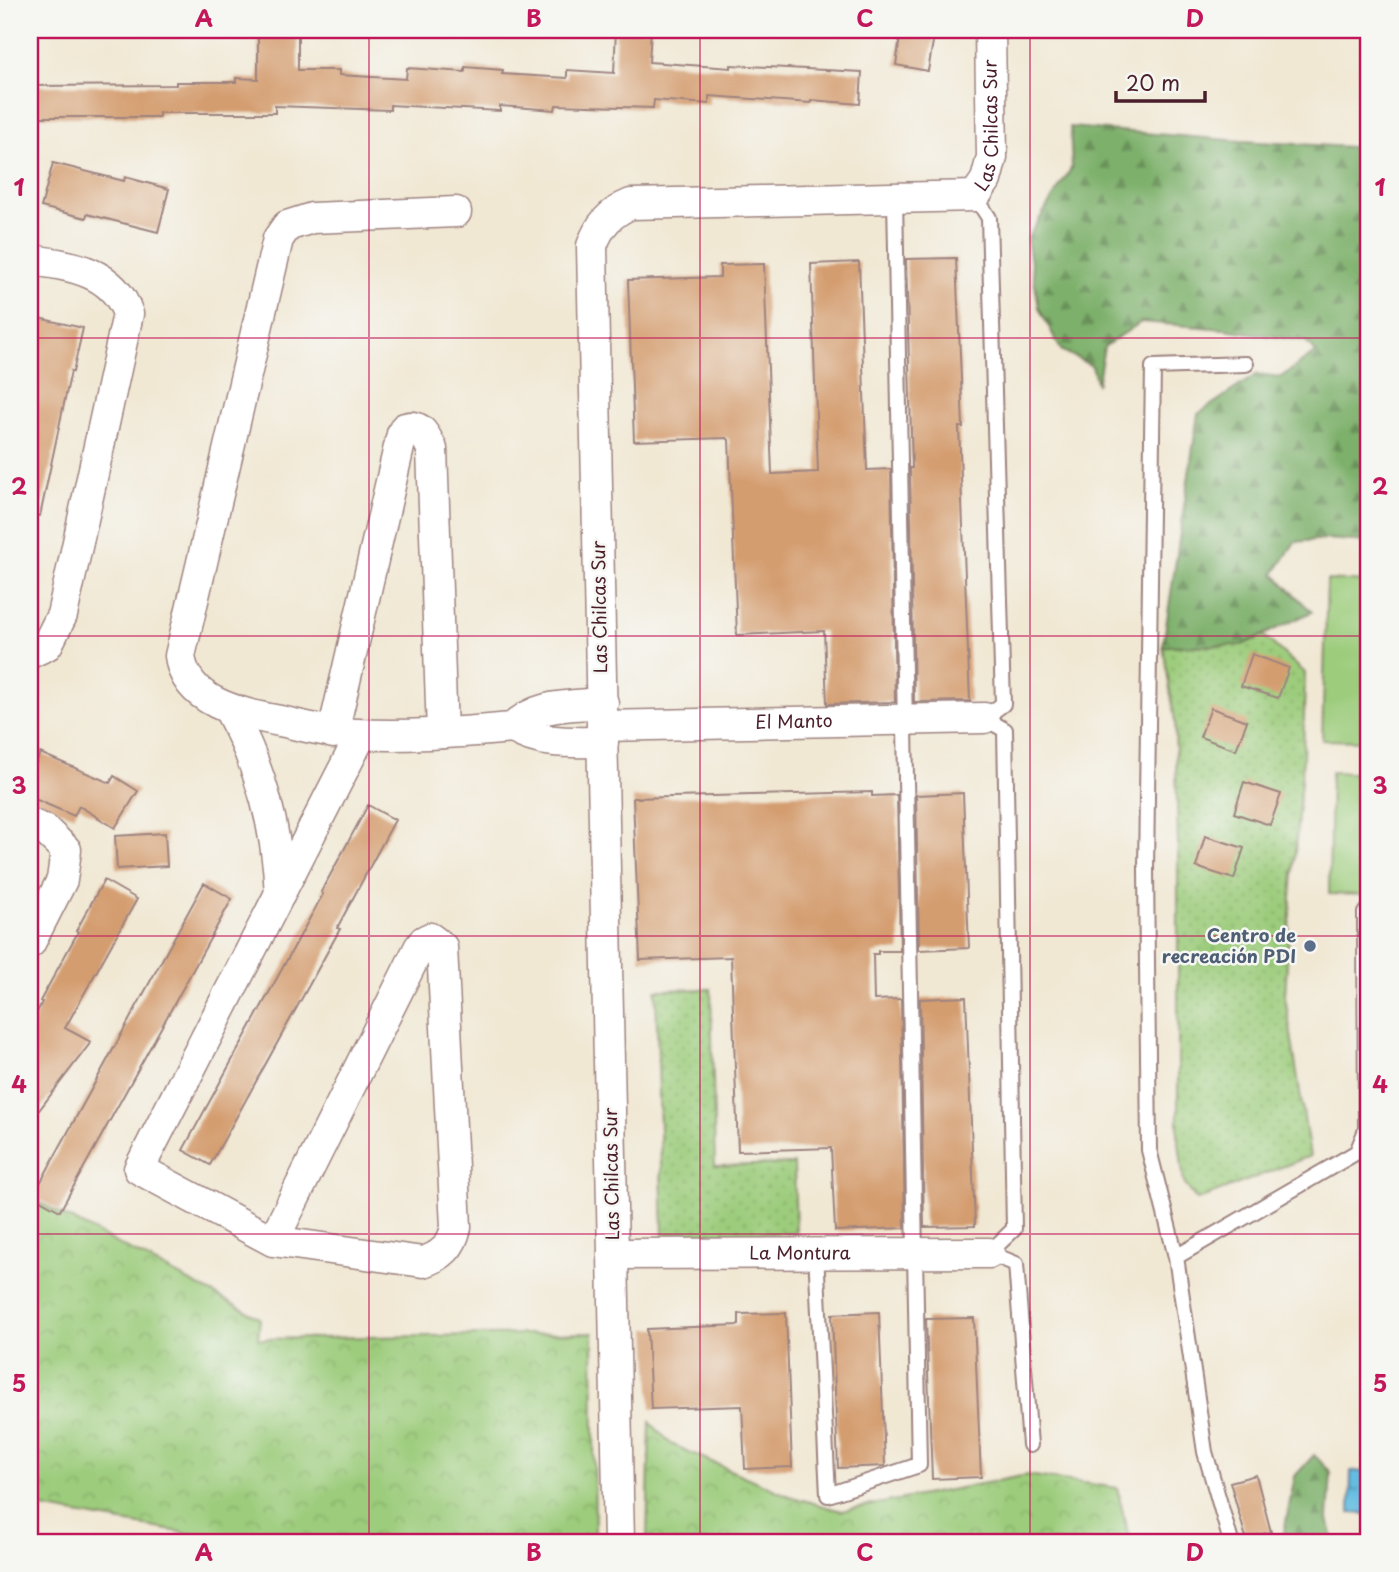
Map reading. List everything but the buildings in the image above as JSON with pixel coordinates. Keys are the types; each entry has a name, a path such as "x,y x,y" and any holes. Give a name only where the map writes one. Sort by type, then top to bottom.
{"street":[{"name":"Las Chilcas Sur","path":"619,1542 592,246 601,226 619,209 631,204 975,196 986,180 992,157 990,30"},
{"path":"272,1241 419,948 430,938 442,947 456,1227 454,1237 443,1253 423,1262 272,1241 139,1169 280,896 347,734 402,434 405,428 411,427 425,433 432,449 442,733 347,734 230,710 195,688 181,669 180,656 278,239 287,226 312,218 456,212"},
{"path":"30,260 88,272 101,278 117,290 128,314 62,615 47,645 30,653"},
{"name":"El Manto","path":"442,733 513,728 522,718 539,709 603,724 984,718"},
{"path":"230,710 256,764 265,792 275,838 280,896"},
{"path":"30,824 45,830 66,850 62,880 30,943"},
{"name":"La Montura","path":"613,1254 989,1253"}],"lane":[{"path":"975,196 989,218 1003,704 984,718 1005,730 1014,1229 989,1253 1016,1264 1030,1445"},
{"path":"816,1252 828,1495 919,1465 895,198"},
{"path":"1231,1542 1206,1452 1176,1257 1149,1150 1146,869 1153,367 1246,364"},
{"path":"1176,1257 1357,1152 1366,1130 1365,913"}],"green space":[{"path":"1070,127 1369,148 1369,542 1326,539 1295,542 1274,574 1312,612 1242,645 1163,646 1198,414 1257,374 1281,377 1316,352 1305,341 1224,329 1141,322 1104,347 1097,385 1092,366 1061,350 1039,308 1027,239 1072,167"},
{"path":"1327,580 1369,582 1369,741 1322,740"},
{"path":"1263,635 1305,673 1303,758 1285,996 1310,1156 1197,1200 1184,1183 1178,1134 1175,721 1163,646 1242,645"},
{"path":"1331,772 1369,774 1369,895 1329,894"},
{"path":"711,989 715,1166 794,1164 796,1233 663,1236 656,990"},
{"path":"30,1198 260,1318 258,1339 593,1333 595,1542 237,1542 30,1506"},
{"path":"650,1422 671,1444 789,1496 841,1511 1027,1475 1117,1488 1130,1542 647,1542"},
{"path":"1314,1455 1331,1472 1328,1519 1334,1542 1286,1542 1284,1532 1295,1476"}],"water":[{"path":"1351,1471 1369,1472 1369,1514 1350,1513"}],"place":[{"name":"Centro de recreación PDI","path":"1310,946"}]}
